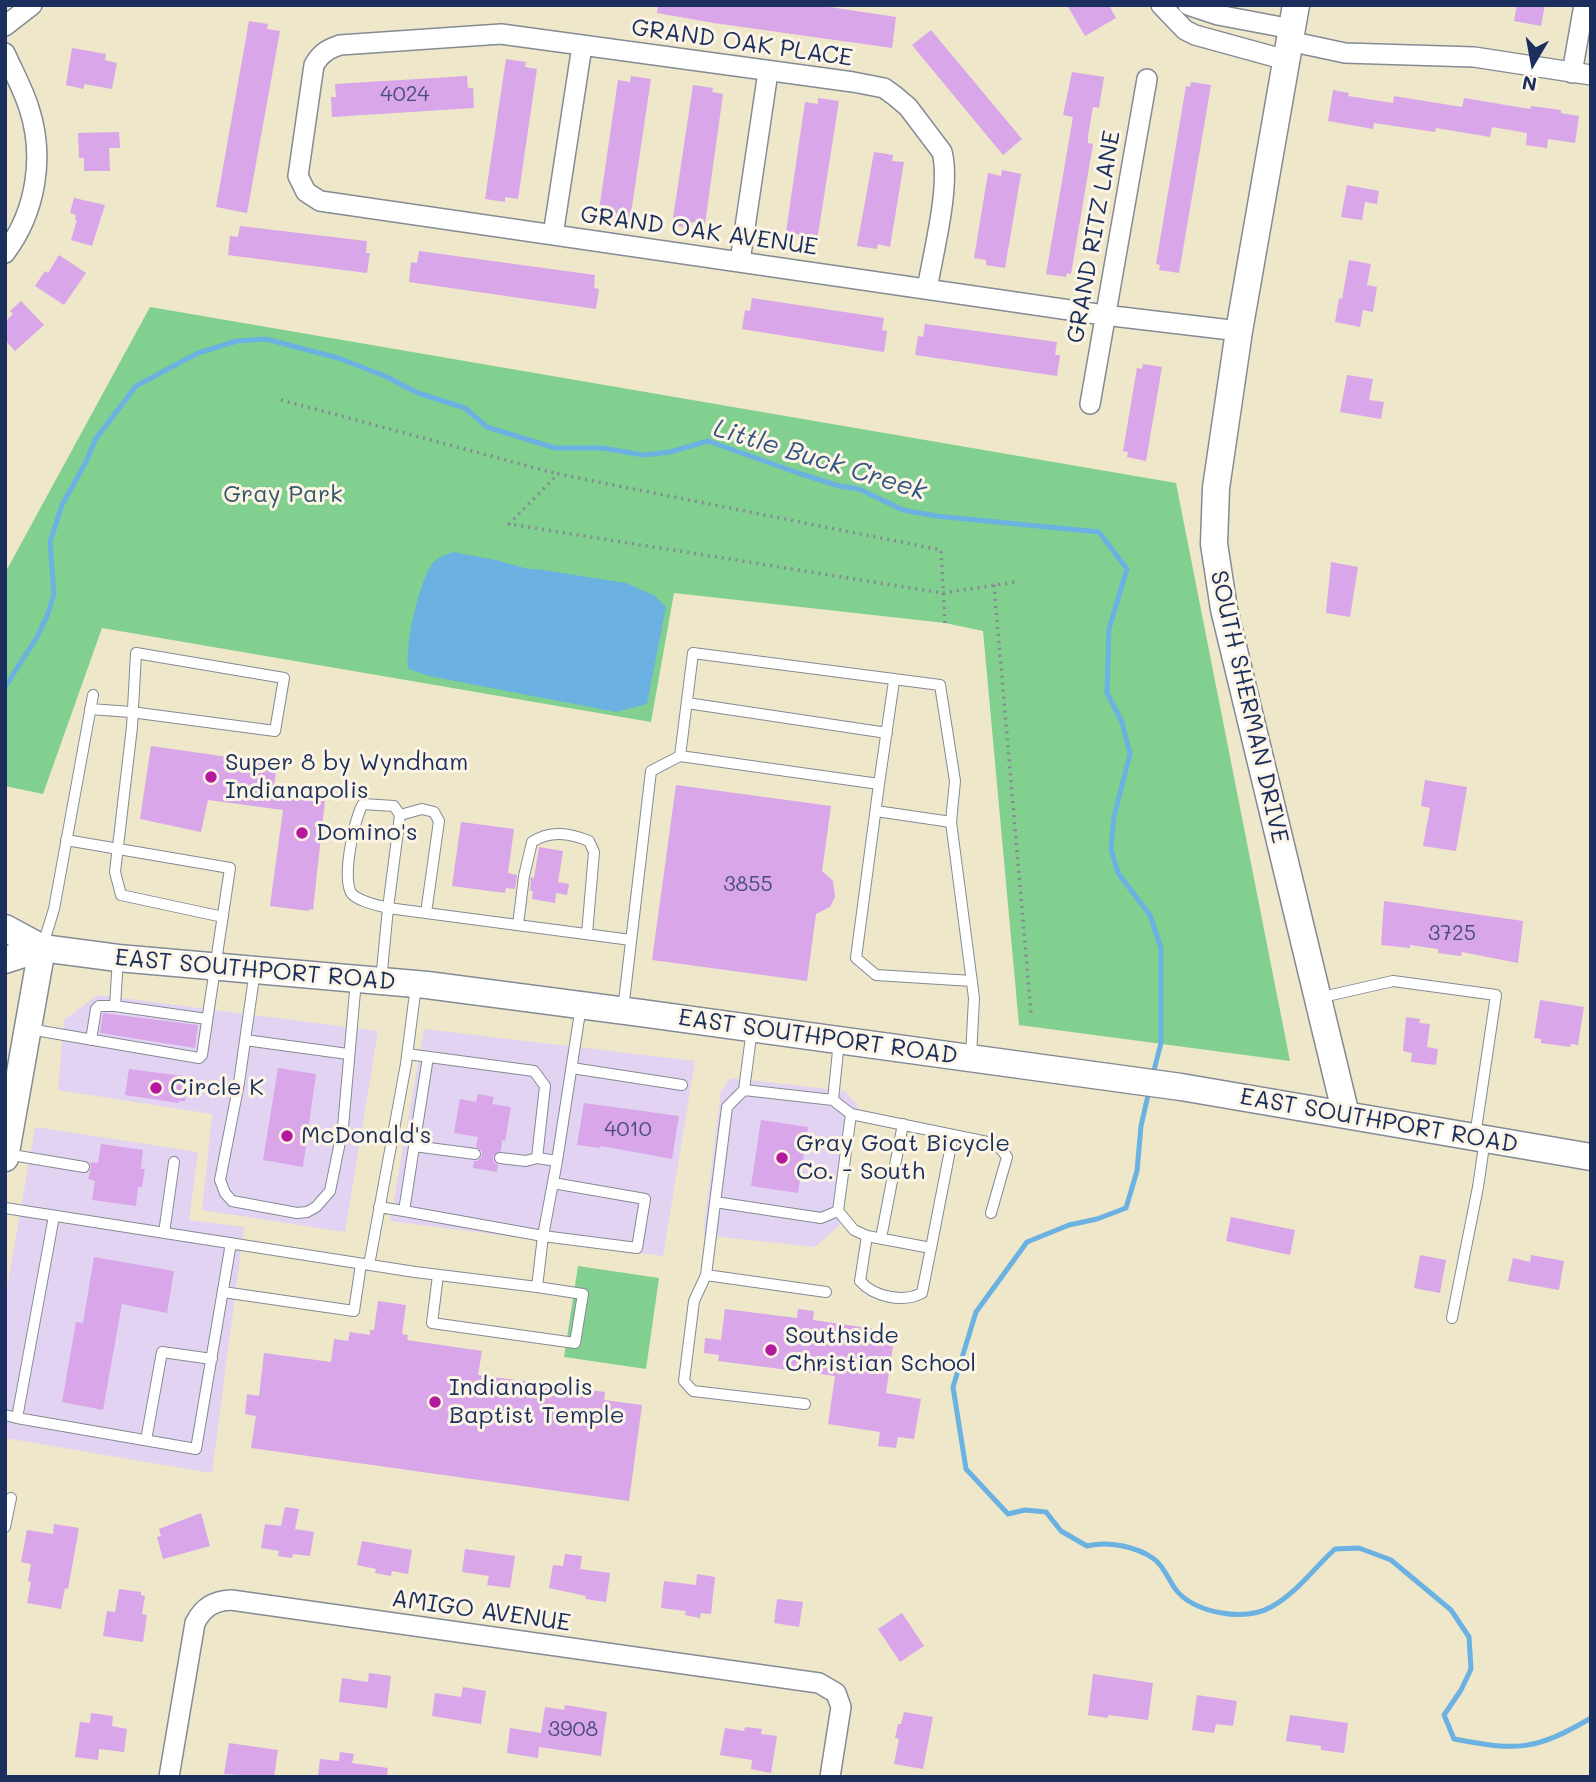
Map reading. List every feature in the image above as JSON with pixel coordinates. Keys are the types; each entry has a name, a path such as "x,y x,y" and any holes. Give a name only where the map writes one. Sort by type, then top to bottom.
{"main road":[{"name":"SOUTH SHERMAN DRIVE","path":"1291,34 1238,331 1216,488 1214,536 1216,568 1224,609 1346,1115"},
{"name":"EAST SOUTHPORT ROAD","path":"5,928 42,948 118,958 416,984 623,1010 1181,1087 1591,1157"},
{"name":"EAST SOUTHPORT ROAD","path":"5,960 42,948"},
{"path":"5,1155 10,1099 27,1029 42,948"}],"street":[{"path":"5,26 32,5"},
{"path":"1161,5 1185,30 1195,35 1291,34"},
{"path":"1188,5 1291,34 1345,53 1474,57 1581,74 1584,5"},
{"name":"GRAND OAK PLACE","path":"328,49 354,43 486,34 516,36 884,88 908,107 927,131 942,152 946,170 927,289"},
{"path":"553,234 582,46"},
{"name":"GRAND OAK AVENUE","path":"328,49 319,56 314,65 298,176 312,198 330,203 1104,315 1238,331"},
{"path":"5,53 30,110 37,150 36,174 29,206 24,221 5,253"},
{"path":"740,261 768,72"},
{"name":"GRAND RITZ LANE","path":"1090,404 1147,79"},
{"name":"AMIGO AVENUE","path":"169,1777 195,1623 207,1606 231,1600 819,1683 835,1693 841,1707 830,1777"}],"lane":[{"path":"90,709 131,712 275,731 284,678 136,653 131,712 119,849 115,872 121,895 223,917"},
{"path":"680,755 693,653 940,685 955,782 951,822 974,998 971,1058"},
{"path":"894,681 856,958 876,975 972,981"},
{"path":"42,948 54,909 93,695"},
{"path":"687,703 887,733"},
{"path":"623,1010 651,771 680,755 879,785"},
{"path":"255,970 220,1180 225,1193 232,1201 297,1213 316,1207 330,1191 344,1127 348,1055 388,908 400,815 394,806 363,804 356,815 347,883 353,895 388,908 631,940"},
{"path":"400,815 422,809 434,812 439,821 426,913"},
{"path":"876,811 951,822"},
{"path":"518,925 524,876 532,842 541,836 557,833 576,835 589,841 594,852 587,934"},
{"path":"27,1029 199,1058 202,1055 230,868 66,840"},
{"path":"115,1006 118,958"},
{"path":"1318,998 1393,981 1496,995 1480,1138 1478,1187 1452,1318"},
{"path":"223,1292 354,1311 379,1207 407,1054 416,984"},
{"path":"537,1287 543,1236 582,1005"},
{"path":"90,1040 96,1009 99,1006 207,1019"},
{"path":"752,1028 744,1090 727,1107 706,1275 694,1301 684,1381 694,1391 805,1404"},
{"path":"245,1040 348,1055"},
{"path":"833,1100 839,1040"},
{"path":"407,1054 534,1072 545,1086 537,1158"},
{"path":"404,1211 428,1057"},
{"path":"572,1068 682,1086"},
{"path":"744,1090 833,1100 850,1114 997,1144 1007,1157 991,1213"},
{"path":"850,1114 838,1210 854,1230 867,1236 931,1248"},
{"path":"881,1238 902,1124"},
{"path":"867,1236 860,1281 870,1292 909,1299 922,1293 953,1135"},
{"path":"414,1146 475,1154"},
{"path":"5,1155 84,1167"},
{"path":"500,1158 557,1161"},
{"path":"164,1233 174,1162"},
{"path":"379,1207 543,1236 637,1248 645,1199 553,1183"},
{"path":"715,1202 821,1218 838,1210"},
{"path":"5,1208 438,1275 583,1294 575,1343 432,1323 438,1275"},
{"path":"18,1418 54,1216"},
{"path":"5,1415 196,1449 231,1243"},
{"path":"706,1275 827,1292"},
{"path":"146,1440 162,1352 212,1359"},
{"path":"5,1527 11,1497"}],"path":[{"path":"281,400 558,474 941,550 945,622"},
{"path":"558,474 509,524 943,593 1015,582"},
{"path":"994,586 1031,1013"}],"shaded area":[{"path":"98,995 378,1031 345,1232 202,1210 212,1114 58,1090 64,1020"},
{"path":"424,1029 695,1061 663,1256 390,1221"},
{"path":"731,1078 845,1091 858,1106 839,1226 815,1247 703,1235 721,1091"},
{"path":"35,1127 198,1152 189,1220 244,1227 212,1473 5,1438 5,1300"}],"green space":[{"name":"Gray Park","path":"150,307 1176,483 1290,1061 1019,1025 983,631 945,623 674,593 651,722 102,628 43,794 5,786 5,573"},
{"path":"578,1266 659,1278 646,1369 564,1357"}],"water":[{"path":"453,552 528,569 626,583 655,596 666,607 647,704 616,712 429,676 409,669 408,647 423,582 434,562"}],"building":[{"path":"658,5 816,5 896,17 892,48 657,13"},
{"path":"1067,5 1109,5 1116,18 1085,36"},
{"path":"1517,5 1545,5 1541,26 1514,21"},
{"path":"249,21 268,24 267,29 280,31 247,213 216,207"},
{"path":"931,30 1022,139 1003,155 912,45"},
{"path":"72,48 106,54 105,60 117,63 112,89 84,84 84,89 66,85"},
{"path":"506,59 526,62 525,67 537,69 518,199 505,197 505,202 485,199"},
{"path":"1072,72 1104,77 1099,108 1093,107 1088,143 1093,144 1071,274 1067,273 1066,277 1046,274 1073,117 1063,115"},
{"path":"467,76 468,88 473,88 474,108 332,117 331,97 336,97 335,84"},
{"path":"631,76 651,79 630,220 610,217 611,212 599,210 618,80 630,82"},
{"path":"1191,82 1211,85 1179,273 1159,270 1160,265 1156,264 1186,86 1190,87"},
{"path":"693,85 713,88 712,92 723,94 705,224 692,222 691,228 672,225"},
{"path":"1333,90 1349,93 1348,96 1393,103 1394,96 1462,107 1464,98 1530,109 1531,106 1561,110 1561,113 1579,116 1575,143 1548,139 1547,148 1526,145 1527,133 1492,127 1490,137 1436,128 1435,132 1374,123 1373,129 1328,121"},
{"path":"818,98 839,101 817,241 798,239 798,234 786,232 805,102 818,104"},
{"path":"119,132 120,148 109,148 110,171 84,171 84,158 79,158 78,133"},
{"path":"874,152 893,155 892,161 904,162 890,247 878,244 877,249 857,246"},
{"path":"1002,170 1021,174 1005,268 986,265 986,260 974,258 988,173 1001,176"},
{"path":"1347,185 1379,191 1377,204 1365,202 1362,220 1341,217"},
{"path":"74,198 105,205 92,246 71,240 77,220 76,215 70,213"},
{"path":"240,226 367,241 366,253 370,253 367,273 228,255 230,236 238,237"},
{"path":"419,251 595,275 594,288 599,289 596,309 409,282 411,262 417,263"},
{"path":"59,255 86,273 64,305 35,286 45,271 48,273"},
{"path":"1349,260 1371,264 1367,285 1377,287 1373,312 1363,310 1360,327 1335,322"},
{"path":"752,298 884,318 882,330 887,331 884,352 742,329 745,310 750,311"},
{"path":"21,301 44,325 15,351 5,340 5,322 13,314 10,311"},
{"path":"925,324 1057,342 1055,355 1060,355 1057,376 915,355 918,336 923,337"},
{"path":"1143,364 1162,367 1146,461 1127,457 1128,452 1123,451 1137,368 1142,369"},
{"path":"1347,375 1373,379 1369,400 1384,402 1381,419 1340,412"},
{"path":"1331,562 1358,567 1350,617 1326,613"},
{"path":"151,746 277,764 273,793 325,800 313,910 270,906 283,810 208,800 201,832 140,819"},
{"path":"1425,780 1467,787 1456,851 1423,846 1430,808 1421,806"},
{"path":"676,785 831,806 822,871 833,881 835,897 830,907 816,914 807,981 652,960"},
{"path":"461,822 514,829 508,873 517,875 515,889 506,888 505,893 452,886"},
{"path":"539,847 563,851 558,882 569,884 567,895 556,893 555,903 532,899 531,877 534,878"},
{"path":"1384,901 1523,921 1518,963 1462,952 1461,956 1438,953 1438,949 1410,945 1410,948 1381,945"},
{"path":"1540,1000 1584,1007 1578,1045 1571,1044 1570,1047 1541,1043 1541,1039 1534,1038"},
{"name":"Circle K","path":"103,1013 198,1025 195,1048 100,1033"},
{"path":"1406,1017 1420,1019 1419,1023 1430,1024 1427,1047 1438,1049 1436,1065 1411,1062 1412,1053 1403,1051"},
{"name":"McDonald's","path":"278,1068 316,1074 303,1167 263,1160"},
{"name":"Circle K","path":"129,1069 183,1076 182,1079 187,1080 185,1101 179,1103 125,1095"},
{"path":"478,1094 494,1097 492,1104 511,1107 505,1141 502,1140 501,1151 493,1156 498,1165 497,1172 473,1168 474,1161 478,1161 482,1156 482,1151 476,1147 478,1137 454,1133 460,1099 476,1102"},
{"path":"584,1103 679,1116 672,1159 601,1146 577,1145"},
{"path":"761,1120 808,1127 798,1193 751,1186"},
{"path":"101,1144 143,1150 141,1169 145,1169 142,1187 138,1187 136,1206 92,1200 95,1181 88,1179 90,1162 98,1163"},
{"path":"1231,1217 1295,1230 1290,1255 1226,1241"},
{"path":"1420,1255 1446,1260 1440,1293 1414,1288"},
{"path":"1531,1255 1564,1261 1559,1290 1508,1281 1513,1258 1530,1262"},
{"path":"94,1257 174,1271 167,1313 122,1304 103,1410 62,1402 76,1322 83,1323"},
{"name":"Indianapolis Baptist Temple","path":"378,1301 406,1305 402,1334 408,1335 407,1340 482,1351 478,1375 605,1392 604,1400 642,1405 629,1501 251,1448 256,1416 245,1414 247,1394 259,1396 264,1353 331,1362 334,1339 348,1341 350,1332 370,1335 370,1330 374,1330"},
{"path":"725,1309 797,1318 798,1309 814,1311 813,1320 895,1332 886,1393 921,1399 914,1439 898,1437 896,1448 878,1446 880,1432 828,1424 835,1376 718,1361 719,1355 704,1353 705,1338 721,1340"},
{"path":"285,1507 299,1509 295,1529 314,1532 310,1556 278,1556 279,1551 261,1548 265,1524 281,1526"},
{"path":"201,1513 210,1546 163,1559 157,1537 161,1536 159,1529"},
{"path":"54,1524 79,1528 68,1589 65,1588 61,1609 27,1603 31,1564 21,1562 27,1530 53,1534"},
{"path":"362,1541 412,1550 408,1574 392,1571 391,1576 357,1565"},
{"path":"465,1549 515,1556 510,1588 487,1585 489,1576 462,1572"},
{"path":"565,1554 582,1556 580,1569 610,1573 606,1602 549,1588 553,1565 563,1566"},
{"path":"697,1574 715,1577 711,1614 701,1613 700,1618 685,1615 686,1611 661,1608 664,1581 696,1585"},
{"path":"119,1589 141,1592 141,1595 145,1596 142,1614 147,1615 143,1642 103,1636 107,1611 115,1612"},
{"path":"777,1599 803,1602 799,1627 774,1623"},
{"path":"902,1613 924,1646 900,1662 878,1629"},
{"path":"369,1673 391,1676 387,1708 339,1702 342,1678 368,1682"},
{"path":"1093,1674 1153,1683 1148,1720 1088,1715"},
{"path":"463,1687 486,1691 481,1724 432,1716 435,1693 461,1697"},
{"path":"1197,1695 1237,1701 1233,1726 1216,1724 1214,1733 1192,1730"},
{"path":"565,1705 607,1712 601,1756 539,1747 538,1758 507,1753 510,1728 541,1733 545,1707 564,1710"},
{"path":"904,1712 933,1717 923,1769 894,1764 899,1739 895,1738"},
{"path":"91,1713 113,1716 112,1726 127,1729 124,1752 99,1749 98,1760 75,1757 80,1722 90,1723"},
{"path":"1290,1715 1348,1723 1344,1753 1321,1750 1321,1746 1286,1741"},
{"path":"745,1727 762,1729 761,1734 777,1736 771,1773 751,1769 752,1760 720,1755 725,1728 744,1731"},
{"path":"229,1743 278,1750 274,1777 224,1774"},
{"path":"340,1752 354,1754 352,1763 388,1768 387,1777 318,1777 320,1759 339,1761"}],"waterway":[{"name":"Little Buck Creek","path":"5,687 47,616 54,594 50,542 62,505 95,440 136,386 198,353 237,341 266,339 338,358 385,376 418,393 465,408 487,427 555,448 602,448 644,455 670,452 708,441 798,473 839,486 859,489 903,510 936,516 1099,532 1127,569 1109,629 1107,693 1122,722 1130,754 1114,817 1111,849 1118,873 1150,915 1161,948 1161,1043 1153,1074"},
{"name":"Little Buck Creek","path":"1149,1091 1141,1126 1137,1171 1126,1208 1097,1219 1069,1225 1027,1242 976,1312 953,1387 966,1469 1008,1514 1025,1510 1046,1512 1061,1531 1087,1546 1113,1544 1139,1551 1158,1562 1184,1598 1220,1613 1247,1614 1271,1607 1297,1588 1335,1549 1359,1548 1391,1560 1451,1610 1469,1637 1471,1669 1444,1715 1454,1739 1494,1745 1525,1745 1555,1737 1591,1718"}],"place":[{"name":"Super 8 by Wyndham Indianapolis","path":"211,777"},
{"name":"Domino's","path":"302,833"},
{"name":"Circle K","path":"156,1088"},
{"name":"McDonald's","path":"287,1136"},
{"name":"Gray Goat Bicycle Co. - South","path":"782,1158"},
{"name":"Southside Christian School","path":"771,1350"},
{"name":"Indianapolis Baptist Temple","path":"435,1402"}]}
